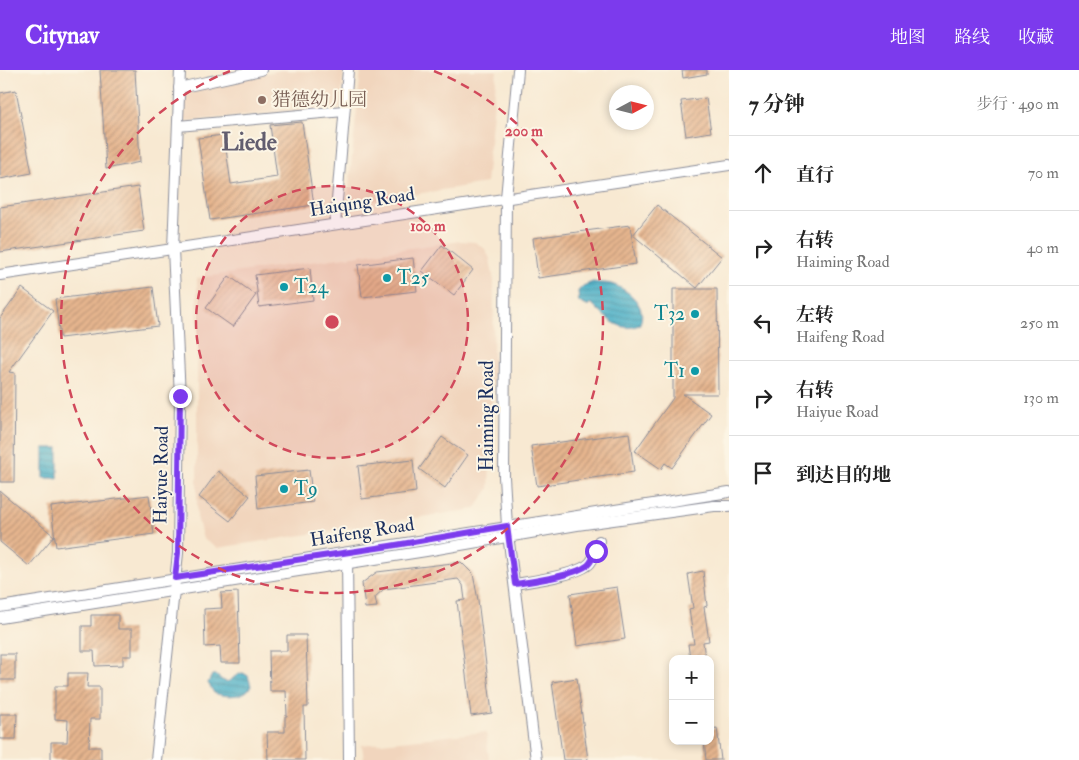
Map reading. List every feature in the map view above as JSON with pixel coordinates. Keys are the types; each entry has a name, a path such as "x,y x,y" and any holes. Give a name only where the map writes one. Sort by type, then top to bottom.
{"street":[{"name":"Haiyue Road","path":"156,760 178,553 180,396 176,274 173,249 180,70"},
{"path":"179,88 261,70"},
{"path":"334,224 348,70"},
{"name":"Haiming Road","path":"518,70 506,198 504,477 508,532 536,760"},
{"path":"178,126 344,111"},
{"name":"Haiqing Road","path":"0,275 729,165"},
{"name":"Haifeng Road","path":"0,618 174,590 729,492"},
{"name":"Haifeng Road","path":"508,532 673,511 729,506"},
{"path":"515,584 565,574 586,566 594,557 599,541"},
{"path":"347,558 349,760"},
{"name":"Haifeng Road","path":"0,607 175,578 347,558"}],"shaded area":[{"name":"猎德幼儿园","path":"281,70 343,72 341,108 183,121 183,91"},
{"path":"361,70 497,70 486,183 347,205"},
{"path":"460,241 475,242 485,249 490,259 494,281 489,489 475,509 217,548 203,539 197,517 197,278"},
{"path":"486,732 489,760 364,760 362,745"}],"water":[{"path":"593,282 620,287 631,295 636,300 641,312 639,325 625,327 619,325 606,318 591,303 587,306 579,302 578,291 583,286"},
{"path":"44,448 58,448 58,478 44,478"},
{"path":"243,673 248,676 251,686 240,695 229,696 214,693 208,683 212,675 228,681"}],"building":[{"path":"100,70 135,70 140,162 106,169"},
{"path":"682,70 707,70 707,74 683,78"},
{"path":"16,90 32,173 0,179 0,93"},
{"path":"706,98 711,132 686,136 681,101"},
{"path":"302,122 314,205 210,220 198,138 224,135 231,184 277,177 270,125"},
{"path":"138,187 144,231 0,252 0,207"},
{"path":"657,205 722,257 697,288 633,235"},
{"path":"630,225 636,264 538,278 533,238"},
{"path":"442,245 473,270 454,295 422,271"},
{"name":"T25","path":"413,258 417,291 362,297 358,265"},
{"name":"T24","path":"310,268 313,300 259,307 255,275"},
{"path":"229,276 256,295 233,327 206,308"},
{"path":"153,287 158,326 60,338 55,299"},
{"path":"22,288 53,311 9,372 15,373 14,482 0,482 0,318"},
{"path":"673,289 717,289 718,394 683,394 711,414 672,468 665,463 661,469 635,451 673,398"},
{"path":"629,433 634,472 537,486 531,446"},
{"path":"442,437 468,455 445,488 419,469"},
{"path":"413,460 416,492 362,499 358,466"},
{"name":"T9","path":"309,470 313,502 258,509 255,476"},
{"path":"218,471 250,496 230,521 199,497"},
{"path":"0,491 54,536 29,566 0,542"},
{"path":"149,495 154,534 56,547 51,507"},
{"path":"461,562 473,574 492,713 471,716 457,601 465,600 463,585 458,579 384,589 375,597 377,607 365,608 362,583 377,572"},
{"path":"703,571 707,606 704,607 709,641 703,642 705,655 689,655 688,644 694,644 689,609 693,608 688,574"},
{"path":"617,587 625,639 577,646 570,594"},
{"path":"238,592 240,663 221,663 220,646 205,647 204,609 222,608 221,593"},
{"path":"91,615 118,615 118,629 132,629 132,656 123,656 123,665 95,666 94,651 82,651 82,626 91,626"},
{"path":"287,635 306,635 308,707 304,707 305,760 268,760 267,732 285,732 285,716 287,716 286,691 270,691 269,651 287,651"},
{"path":"0,654 15,654 15,680 0,680"},
{"path":"68,673 88,673 87,687 100,687 100,719 90,719 89,747 101,747 101,760 51,760 51,742 67,742 68,720 55,719 55,686 68,686"},
{"path":"577,678 588,760 563,760 552,682"},
{"path":"0,714 17,714 16,739 0,739"},
{"path":"714,728 717,728 721,760 706,760 704,745 714,745"}],"place":[{"name":"猎德幼儿园","path":"262,100"},
{"name":"T25","path":"387,278"},
{"name":"T24","path":"284,287"},
{"name":"T32","path":"695,314"},
{"name":"T1","path":"695,371"},
{"name":"T9","path":"284,489"}],"district":[{"name":"Liede","path":"249,142"}],"route":[{"path":"180,396 178,553 175,578 390,546 507,526 515,584 580,569 590,563 596,551"}]}
